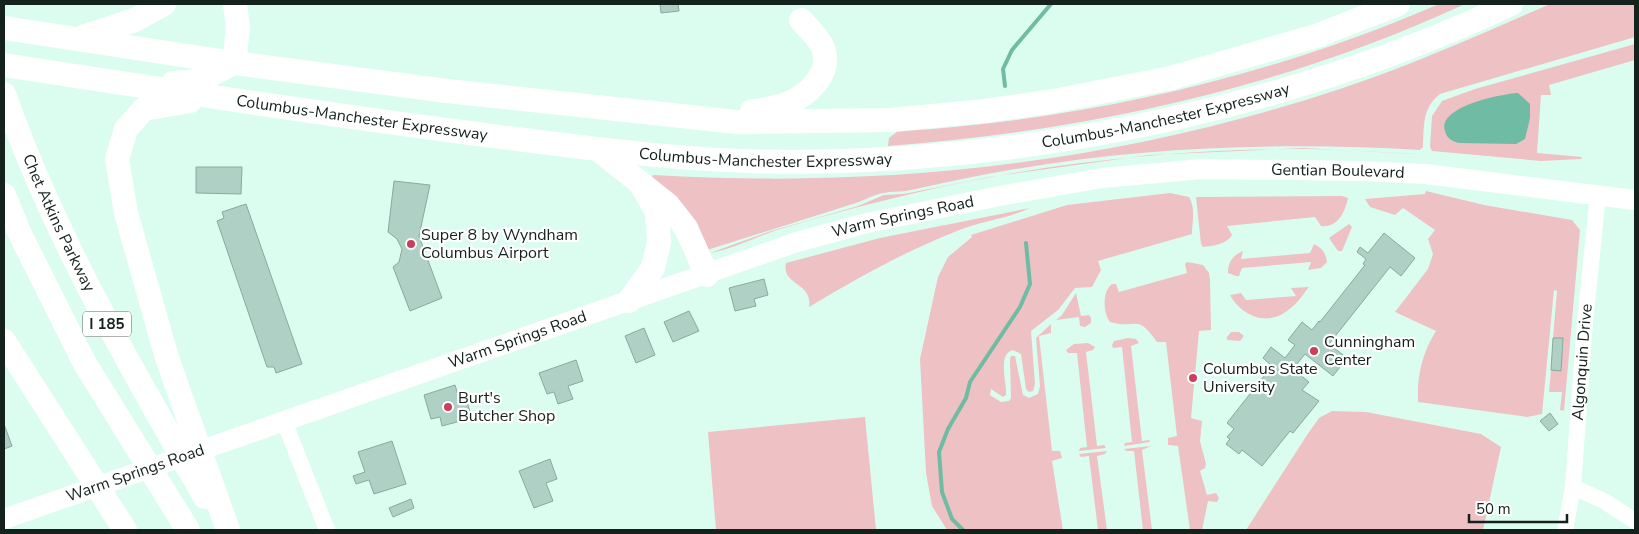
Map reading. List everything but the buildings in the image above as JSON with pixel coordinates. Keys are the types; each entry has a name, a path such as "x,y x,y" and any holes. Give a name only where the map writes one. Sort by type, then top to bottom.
{"highway":[{"path":"78,38 135,20 164,4"},
{"path":"134,85 198,81 234,63 238,28 234,4"},
{"name":"Columbus-Manchester Expressway","path":"4,28 234,63 447,91 736,122 890,120 985,112 1054,101 1171,78 1316,36 1398,4"},
{"name":"Columbus-Manchester Expressway","path":"4,65 363,120 599,150 791,162 928,155 1009,148 1077,138 1185,116 1332,74 1470,23 1511,4"},
{"path":"700,118 762,110 786,104 802,96 818,80 826,64 823,47 801,20"},
{"path":"215,97 144,109 126,129 117,159 126,213 167,358 228,530"},
{"name":"Chet Atkins Parkway","path":"6,101 51,208 112,334 224,530"},
{"path":"599,150 668,205 686,228 707,275"},
{"path":"629,301 653,268 659,242 657,212 640,182"},
{"name":"I 185","path":"4,195 20,234 84,362 188,530"},
{"path":"4,341 125,530"}],"main road":[{"name":"Gentian Boulevard","path":"1039,189 1102,178 1202,169 1361,171 1424,174 1635,200"},
{"name":"Warm Springs Road","path":"4,519 797,242 867,223 1039,189"}],"street":[{"name":"Algonquin Drive","path":"1565,530 1573,487 1585,322 1598,195"},
{"path":"284,421 327,530"},
{"path":"1573,487 1604,501 1635,521"}],"shaded area":[{"path":"1439,4 1465,4 1396,34 1326,60 1255,82 1183,101 1110,117 1037,129 963,139 888,146 889,138 897,132 973,125 1110,105 1244,73 1310,53 1375,30"},
{"path":"1550,4 1635,4 1635,37 1440,94 1434,99 1427,111 1423,147 1420,150 1305,146 1247,147 1133,154 1019,168 906,191 874,195 859,202 704,251 651,177 654,175 829,178 915,173 1001,165 1171,136 1256,115 1367,80"},
{"path":"1635,44 1635,60 1549,85 1551,95 1541,95 1537,153 1582,157 1581,159 1541,161 1432,151 1430,147 1432,116 1442,101 1475,89"},
{"path":"1518,93 1530,104 1530,118 1525,139 1516,144 1459,143 1448,138 1445,131 1445,123 1450,115 1472,103"},
{"path":"1303,148 1337,150 1306,149 1271,149"},
{"path":"1271,149 1174,154 1211,151"},
{"path":"1174,154 1163,155 1129,158 1149,155"},
{"path":"1129,158 1002,175 1068,165"},
{"path":"974,180 851,209 774,231 735,246 710,253 768,232 858,206 884,195 904,194"},
{"path":"1426,191 1484,205 1572,220 1580,230 1564,411 1560,410 1562,392 1549,392 1551,370 1561,371 1563,339 1553,338 1557,291 1554,290 1542,414 1527,417 1418,402 1418,383 1421,365 1436,331 1395,312 1428,269 1433,254 1428,239 1435,230 1403,208 1395,215 1370,207 1365,199 1425,194"},
{"path":"1170,193 1189,197 1193,210 1192,234 1098,261 1101,270 1092,287 1075,288 1058,310 1031,331 1035,384 1033,391 1029,392 1026,389 1021,354 1013,350 1005,357 1004,363 1006,395 1003,397 991,389 990,395 1001,402 1009,401 1011,398 1010,360 1011,356 1015,356 1023,395 1029,398 1038,394 1040,386 1036,338 1051,324 1051,333 1039,336 1052,451 1060,451 1062,458 1052,461 1063,530 947,530 932,506 926,473 920,359 938,277 948,257 972,237 971,235 1067,205"},
{"path":"1342,196 1348,198 1343,214 1336,222 1327,226 1321,226 1315,217 1227,226 1232,235 1227,241 1207,247 1203,247 1201,244 1196,197"},
{"path":"1030,208 937,239 863,276 809,307 809,299 806,293 788,276 786,270 786,263 880,238"},
{"path":"1349,224 1352,227 1342,251 1338,251 1329,238"},
{"path":"1314,244 1326,256 1327,262 1321,268 1308,270 1311,262 1242,268 1239,276 1228,273 1232,259 1243,251 1241,259 1310,253"},
{"path":"1187,262 1203,265 1209,273 1210,280 1211,330 1199,331 1191,418 1202,421 1200,441 1206,464 1205,468 1200,471 1207,495 1216,493 1219,498 1217,502 1208,501 1202,530 1190,530 1178,446 1168,445 1168,438 1177,436 1166,342 1157,342 1145,327 1140,325 1110,322 1105,308 1106,292 1112,284 1116,284 1119,292 1187,273 1185,264"},
{"path":"1309,287 1290,309 1279,316 1271,318 1263,318 1247,313 1230,295 1241,293 1246,300 1296,296 1291,288"},
{"path":"1076,293 1081,316 1089,315 1091,318 1091,323 1085,327 1080,326 1079,317 1056,320 1062,315"},
{"path":"1231,332 1239,332 1244,336 1240,341 1227,340"},
{"path":"1128,338 1136,339 1139,343 1131,346 1142,441 1149,440 1150,442 1124,446 1125,443 1132,442 1122,347 1113,348 1112,345 1114,341"},
{"path":"1088,343 1095,347 1093,350 1086,352 1097,446 1104,445 1106,448 1079,451 1080,448 1087,447 1077,353 1068,353 1066,350 1074,344"},
{"path":"1332,411 1366,412 1481,434 1501,447 1483,530 1246,530 1319,418"},
{"path":"865,417 876,530 716,530 708,432"},
{"path":"1151,446 1142,450 1152,530 1143,530 1134,451 1126,451 1124,449"},
{"path":"1107,451 1105,454 1097,456 1107,530 1098,530 1089,456 1081,457 1079,454"}],"waterway":[{"path":"1005,86 1003,69 1012,50 1051,4"},
{"path":"963,530 952,519 942,492 939,452 948,429 966,398 970,382 1020,307 1030,284 1026,243"}],"place":[{"name":"Super 8 by Wyndham Columbus Airport","path":"411,244"},
{"name":"Cunningham Center","path":"1314,351"},
{"name":"Columbus State University","path":"1193,378"},
{"name":"Burt's Butcher Shop","path":"448,407"}]}
